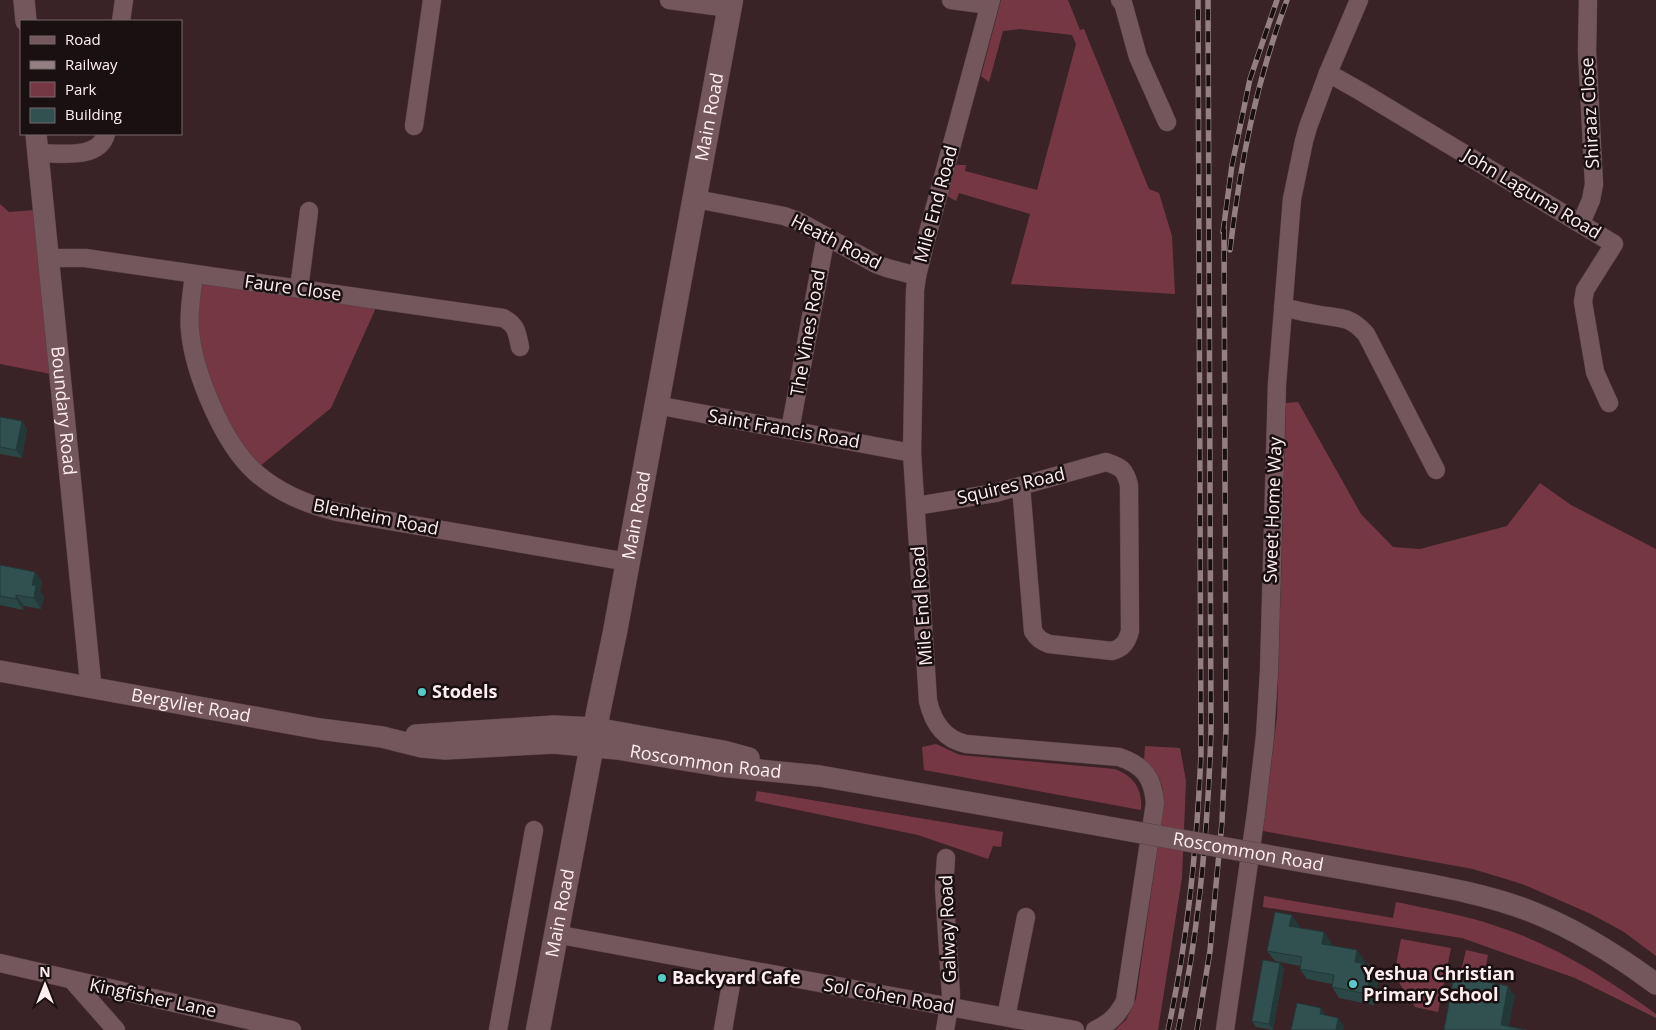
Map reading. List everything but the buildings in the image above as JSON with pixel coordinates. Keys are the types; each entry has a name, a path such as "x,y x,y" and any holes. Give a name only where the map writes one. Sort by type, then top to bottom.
{"main road":[{"name":"Main Road","path":"538,1030 628,562 730,4"}],"street":[{"path":"24,0 26,20"},
{"path":"121,20 124,0"},
{"path":"414,126 432,0"},
{"path":"669,0 730,4"},
{"path":"951,0 990,2"},
{"path":"1120,0 1123,3 1138,57 1167,122"},
{"name":"Sweet Home Way","path":"1225,1030 1265,736 1269,671 1277,384 1292,199 1304,141 1328,73 1359,0"},
{"name":"Shiraaz Close","path":"1581,223 1591,200 1594,184 1587,51 1588,0"},
{"name":"Mile End Road","path":"990,2 917,276 914,307 912,453 928,701 939,728 957,742 1118,757 1130,761 1142,769 1150,779 1154,790 1155,804 1125,1001 1119,1013 1108,1024 1095,1030"},
{"name":"John Laguma Road","path":"1328,73 1614,244 1585,290 1583,302 1595,372 1609,404"},
{"path":"37,143 85,152 100,146 106,135"},
{"name":"Boundary Road","path":"37,143 91,687"},
{"name":"Heath Road","path":"696,198 784,216 826,236 876,264 917,276"},
{"path":"298,289 309,210"},
{"name":"The Vines Road","path":"790,430 826,236"},
{"name":"Faure Close","path":"48,258 85,258 504,318 512,323 517,331 520,347"},
{"name":"Blenheim Road","path":"194,274 189,310 190,331 198,369 206,391 214,411 238,451 254,471 273,485 293,498 336,512 628,562"},
{"path":"1283,307 1317,315 1346,318 1358,325 1366,334 1436,470"},
{"name":"Saint Francis Road","path":"656,405 912,453"},
{"name":"Squires Road","path":"916,506 996,493 1106,462 1118,466 1126,474 1129,485 1130,631 1128,639 1119,649 1112,651 1049,644 1039,640 1036,636 1033,631 1021,486"},
{"name":"Bergvliet Road","path":"0,671 320,729 382,737 554,726 594,738"},
{"name":"Roscommon Road","path":"594,738 722,751 820,776 1400,879 1491,898 1529,911 1591,940 1656,984"},
{"path":"498,1030 534,830"},
{"name":"Galway Road","path":"945,1030 951,995 944,887 946,858"},
{"path":"1006,1018 1026,917"},
{"name":"Sol Cohen Road","path":"555,934 1074,1030"},
{"name":"Kingfisher Lane","path":"0,963 292,1030"},
{"path":"723,1030 734,967"},
{"path":"72,980 116,1030"}],"green space":[{"path":"1001,0 1068,0 1080,30 1084,29 1149,189 1159,193 1172,236 1175,294 1011,284 1030,214 959,193 956,201 947,196 956,165 966,165 965,171 1037,190 1076,44 1072,35 1019,29 1003,31 989,82 981,76"},
{"path":"0,204 9,212 35,210 51,374 0,364"},
{"path":"194,274 379,301 331,408 254,471 198,369"},
{"path":"1298,402 1361,514 1393,547 1420,549 1507,526 1540,483 1571,505 1656,549 1656,956 1624,932 1591,914 1522,884 1473,869 1263,831 1277,717 1286,403"},
{"path":"936,744 960,755 1115,769 1122,772 1136,785 1139,790 1141,810 924,770 922,747"},
{"path":"1145,746 1180,748 1186,781 1182,878 1158,1030 1115,1030 1126,1020 1136,999 1163,809 1161,782 1144,760"},
{"path":"757,791 1003,832 1001,847 993,846 988,859 918,835 755,801"},
{"path":"1264,896 1393,918 1396,902 1484,922 1539,943 1579,964 1656,1014 1656,1018 1575,978 1462,938 1263,907"},
{"path":"1401,939 1451,948 1438,1012 1415,1007 1394,975"},
{"path":"1466,950 1488,955 1484,976 1461,971"}],"railway":[{"path":"1168,1030 1186,927 1197,824 1201,754 1198,0"},
{"path":"1178,1030 1197,918 1208,806 1211,730 1208,0"},
{"path":"1223,232 1232,165 1250,79 1277,0"},
{"path":"1230,250 1244,155 1258,92 1287,0"},
{"path":"1197,1030 1210,951 1222,822 1226,729 1224,226"}],"place":[{"name":"Stodels","path":"422,692"},
{"name":"Backyard Cafe","path":"662,978"},
{"name":"Yeshua Christian Primary School","path":"1353,984"}]}
